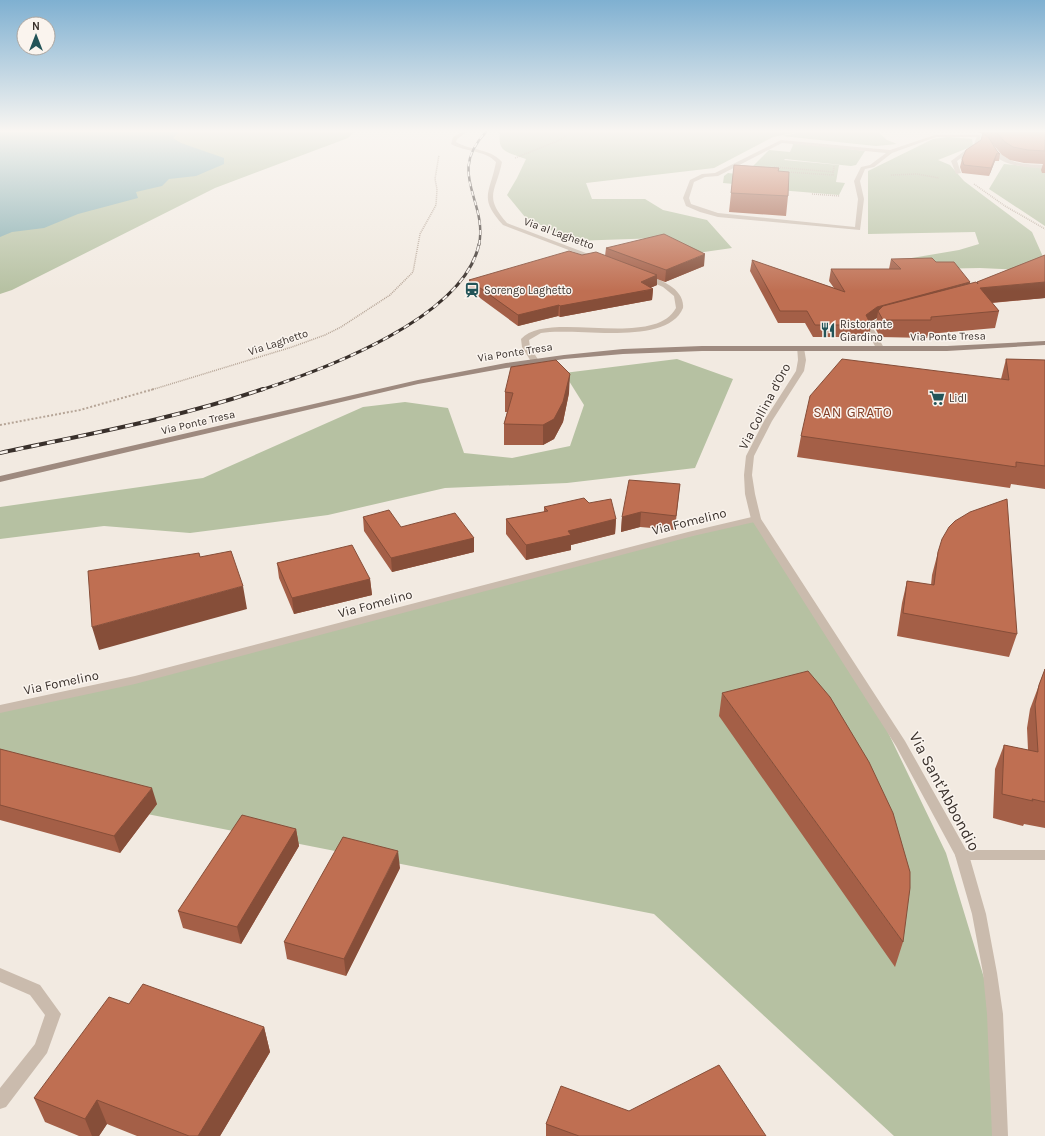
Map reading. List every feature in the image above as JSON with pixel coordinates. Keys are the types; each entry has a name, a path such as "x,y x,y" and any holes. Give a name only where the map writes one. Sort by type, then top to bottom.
{"main road":[{"name":"Via Ponte Tresa","path":"0,479 418,382 535,361 651,350 974,348 1045,343"}],"street":[{"name":"Via al Laghetto","path":"491,185 488,193 490,203 498,218 505,224 602,261"},
{"path":"691,185 686,198 688,205 702,211 718,215 858,229 861,199 858,185"},
{"path":"535,361 526,347 525,339 536,332 551,330 607,331 639,329 663,323 678,312 680,301 673,291 658,282 637,274"},
{"path":"880,348 869,327 877,321 893,317"},
{"name":"Via Collina d'Oro","path":"800,348 802,360 800,371 768,421 750,456 748,475 750,494 756,519 823,624"},
{"name":"Via Fomelino","path":"0,709 135,680 691,534 756,519"},
{"name":"Via Sant'Abbondio","path":"823,624 901,744 962,855 979,914 990,973 995,1014 1000,1136"},
{"path":"962,855 1045,855"},
{"path":"0,975 35,990 53,1014 41,1048 0,1101"}],"path":[{"name":"Via Laghetto","path":"0,425 80,410 116,401 292,347 325,335 345,325 390,295 413,272 420,234 436,205 436,185"},
{"path":"975,185 1005,206 1045,229"},
{"path":"812,194 843,197"}],"green space":[{"path":"0,185 223,185 12,290 0,294"},
{"path":"513,185 587,185 592,199 645,199 663,210 707,220 732,248 690,254 660,238 572,241 525,217 507,195"},
{"path":"745,185 844,185 839,195 767,189 767,187"},
{"path":"868,185 969,185 1032,232 1044,259 1023,270 980,268 929,269 894,261 959,250 979,244 975,232 868,234"},
{"path":"991,185 1045,185 1045,226 989,189"},
{"path":"677,359 733,379 695,468 567,483 445,488 328,515 190,533 104,526 0,539 0,507 203,478 363,407 405,402 448,408 464,453 512,458 570,446 584,405 564,373"},
{"path":"756,519 870,695 946,853 995,1014 1000,1136 894,1136 654,914 0,785 0,706 135,680"}],"water":[{"path":"0,185 163,185 136,192 138,198 78,214 44,228 12,232 0,237"}],"building":[{"path":"732,185 788,185 788,196 731,193"},
{"path":"664,234 705,254 666,270 606,248"},
{"path":"569,251 582,255 596,252 657,275 641,282 653,289 559,305 518,315 469,280"},
{"path":"1045,255 1045,282 980,288 999,311 931,317 931,320 883,320 878,311 883,306 976,282 978,284 977,282"},
{"path":"932,258 936,262 954,262 970,282 877,307 866,315 871,325 815,325 807,311 780,311 752,260 845,292 831,269 901,269 891,259"},
{"path":"842,359 1009,380 1006,359 1045,360 1045,466 1016,462 1016,467 801,436 810,396"},
{"path":"556,360 570,374 563,402 554,419 543,425 504,424 513,393 505,392 511,367"},
{"path":"629,480 680,484 676,516 641,512 622,517"},
{"path":"584,498 589,503 611,499 616,519 568,531 571,535 526,545 506,519 548,511 544,507"},
{"path":"1007,499 1017,634 903,613 907,581 934,585 938,552 942,539 949,527 955,521 970,512"},
{"path":"389,510 401,527 455,513 474,538 391,558 363,517"},
{"path":"352,545 370,579 292,598 277,563"},
{"path":"231,551 243,586 92,627 88,571 199,553 200,557"},
{"path":"1045,669 1045,802 1032,799 1033,801 1002,794 1004,745 1038,752 1035,704 1039,685"},
{"path":"808,671 830,697 869,762 893,813 910,872 910,888 903,942 722,693"},
{"path":"0,749 152,788 114,836 0,805"},
{"path":"242,815 296,829 237,927 178,911"},
{"path":"343,837 398,851 344,959 284,942"},
{"path":"143,984 264,1027 198,1136 189,1136 97,1100 85,1119 34,1098 109,997 129,1004"},
{"path":"719,1065 766,1136 579,1136 546,1124 561,1086 629,1111"}],"railway":[{"path":"471,185 478,214 480,229 479,245"},
{"path":"261,390 320,369 354,354 388,337 420,317 448,295 468,271 479,244"},
{"path":"0,453 166,417 263,389"}],"place":[{"name":"Sorengo Laghetto","path":"472,290"},
{"name":"Ristorante Giardino","path":"828,330"},
{"name":"Lidl","path":"937,398"}],"district":[{"name":"SAN GRATO","path":"853,412"}]}
